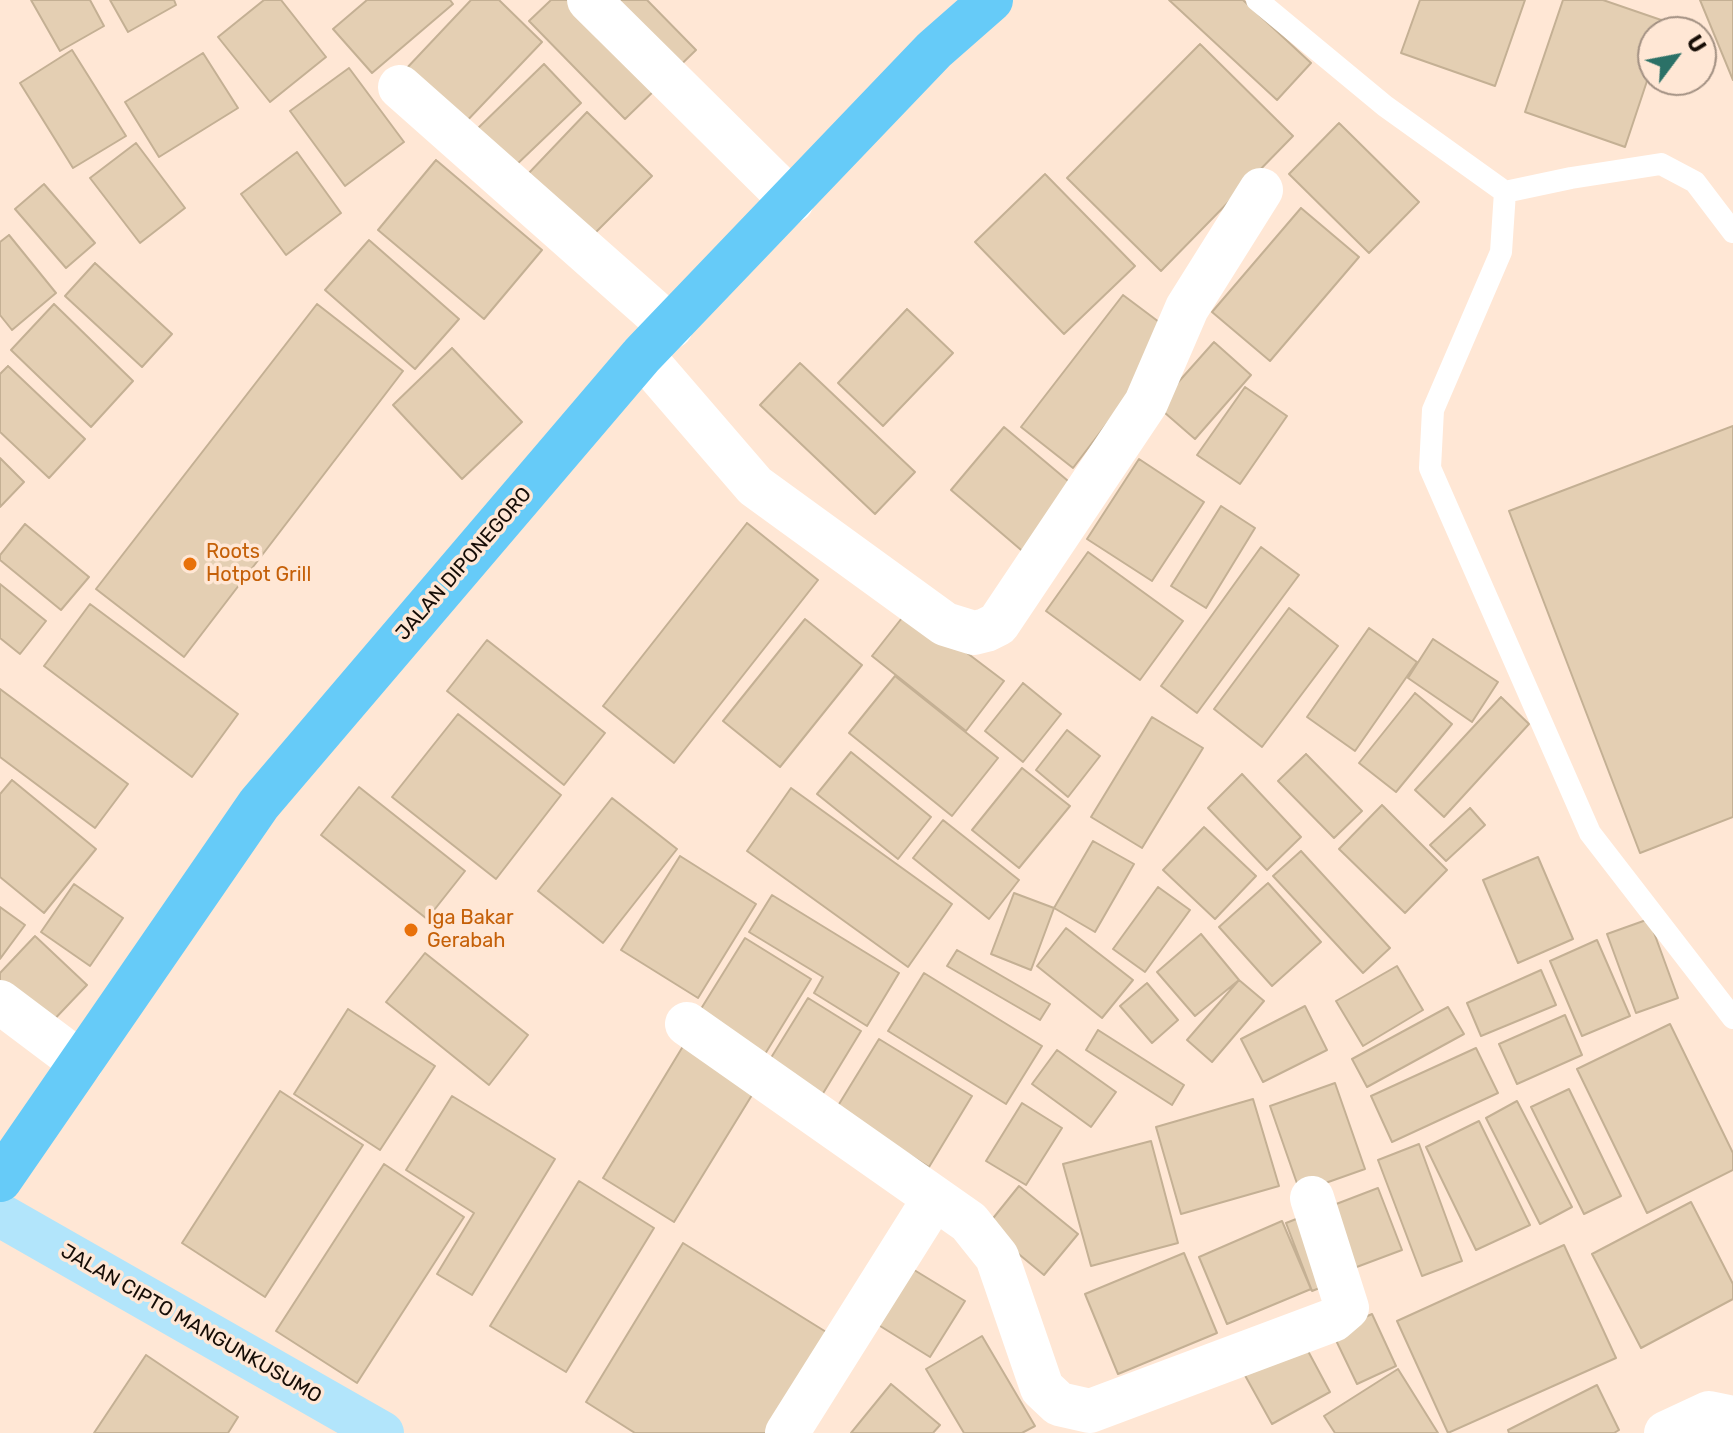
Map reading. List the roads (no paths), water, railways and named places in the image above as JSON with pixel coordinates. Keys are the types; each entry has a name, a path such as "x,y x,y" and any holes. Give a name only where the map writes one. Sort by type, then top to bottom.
{"main road":[{"name":"JALAN DIPONEGORO","path":"0,1180 259,804 657,341 980,3"}],"street":[{"path":"589,0 792,201"},
{"path":"400,87 657,341 755,486 945,624 974,633 998,624 1146,403 1187,308 1261,190"},
{"path":"0,1002 81,1063"},
{"path":"687,1024 969,1222 997,1257 1042,1388 1059,1404 1090,1411 1333,1320 1347,1308 1312,1198"},
{"path":"787,1433 934,1199"},
{"name":"JALAN CIPTO MANGUNKUSUMO","path":"0,1215 382,1433"},
{"path":"1666,1433 1709,1413 1733,1418"}],"lane":[{"path":"1257,0 1385,106 1505,192 1661,164 1695,182 1733,232"},
{"path":"1505,192 1501,252 1433,410 1430,468 1590,833 1733,1018"}],"place":[{"name":"Roots Hotpot Grill","path":"190,564"},
{"name":"Iga Bakar Gerabah","path":"411,930"}]}
